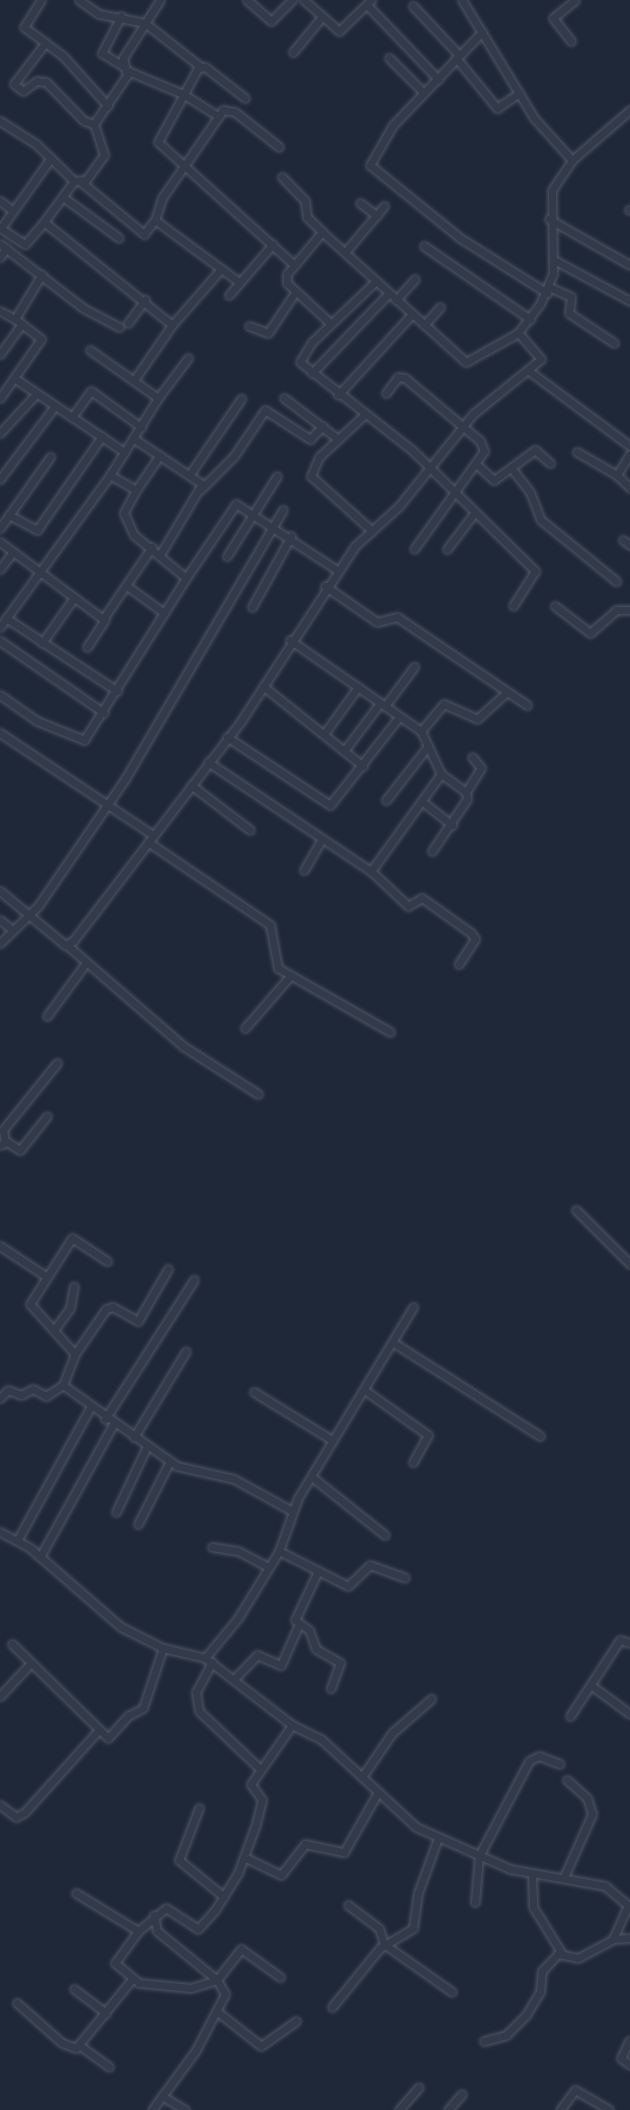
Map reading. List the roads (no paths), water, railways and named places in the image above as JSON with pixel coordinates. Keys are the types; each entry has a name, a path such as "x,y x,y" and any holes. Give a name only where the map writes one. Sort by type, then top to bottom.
{"street":[{"path":"41,0 24,25 108,106"},
{"path":"79,0 99,14 121,16 145,23 245,98"},
{"path":"94,123 108,106 145,23 160,0"},
{"path":"247,0 271,21 292,0"},
{"path":"304,0 321,18 342,30 369,2 438,78"},
{"path":"462,0 519,93 572,160"},
{"path":"571,41 553,18 566,3 575,0"},
{"path":"412,6 458,56 496,108 519,93"},
{"path":"121,16 102,53 125,68 183,94 218,116"},
{"path":"293,52 321,18"},
{"path":"482,32 385,136 371,168 460,238 548,290 571,297 569,313 614,344"},
{"path":"45,43 14,84 23,91 37,81 46,82 84,122 94,123"},
{"path":"388,58 424,93"},
{"path":"201,67 183,94 158,142 294,265"},
{"path":"239,282 155,219 183,166 226,108 279,147"},
{"path":"282,177 305,201 308,217 322,232 346,251 424,325 471,363 518,333 530,319 548,290 554,261 549,219 552,190 572,160 630,110"},
{"path":"0,121 51,158 77,182 144,234 153,222"},
{"path":"51,158 1,228 26,244 63,197 106,151 94,123"},
{"path":"63,197 119,238"},
{"path":"0,201 13,211"},
{"path":"360,202 377,216"},
{"path":"346,251 384,206"},
{"path":"549,219 630,265"},
{"path":"44,222 145,300 172,325"},
{"path":"322,232 285,278 330,323"},
{"path":"229,295 273,244"},
{"path":"0,257 3,246 83,308 120,327"},
{"path":"424,246 530,319"},
{"path":"554,261 630,301"},
{"path":"134,380 172,325 221,269"},
{"path":"15,319 42,274"},
{"path":"396,300 416,279"},
{"path":"376,280 330,323 300,357 312,373 430,469 535,571 513,606"},
{"path":"249,326 268,333 296,291"},
{"path":"312,373 389,293"},
{"path":"128,323 145,300"},
{"path":"424,325 440,307"},
{"path":"0,311 42,338 0,398"},
{"path":"338,395 412,314"},
{"path":"0,354 22,324"},
{"path":"68,946 228,737 337,570 371,530 430,469 464,426 530,370 543,355 518,333"},
{"path":"90,350 158,398"},
{"path":"0,627 42,575 110,475 158,398 188,358"},
{"path":"530,370 630,446"},
{"path":"386,393 402,377 464,426 483,447 476,464 414,549"},
{"path":"14,378 124,452"},
{"path":"72,417 91,391 141,427"},
{"path":"0,433 36,394"},
{"path":"284,398 338,439"},
{"path":"190,474 241,399"},
{"path":"0,479 54,407"},
{"path":"161,553 201,489 234,456 265,410 310,438 322,426"},
{"path":"363,416 319,457 311,476 371,530"},
{"path":"9,515 37,530 102,436"},
{"path":"133,438 190,474 201,489"},
{"path":"476,464 495,480 535,450 550,463"},
{"path":"577,452 617,475 630,488"},
{"path":"617,475 630,454"},
{"path":"160,455 136,490 124,515 134,535 161,553 186,578"},
{"path":"0,528 50,457"},
{"path":"512,469 530,492 541,520 616,581"},
{"path":"110,475 136,490"},
{"path":"227,556 277,476"},
{"path":"0,695 37,721 84,740 104,713 232,505 255,513 275,524 337,570"},
{"path":"0,943 27,911 38,906 107,802 284,510"},
{"path":"447,549 475,512"},
{"path":"252,607 291,536"},
{"path":"623,540 630,545"},
{"path":"0,542 73,599 105,619"},
{"path":"87,647 152,547"},
{"path":"0,569 13,552"},
{"path":"127,586 164,613"},
{"path":"325,586 377,622 397,617 527,705"},
{"path":"42,643 73,599"},
{"path":"555,606 590,633 616,610 630,610"},
{"path":"6,618 117,692"},
{"path":"290,640 422,731 441,774 466,792"},
{"path":"0,641 104,713"},
{"path":"345,751 414,667"},
{"path":"263,686 363,766"},
{"path":"324,734 358,687"},
{"path":"422,731 444,704 477,719 507,692"},
{"path":"228,737 330,804 363,766 399,717"},
{"path":"0,733 107,802 153,835"},
{"path":"386,800 429,746"},
{"path":"432,851 466,804 466,792 481,768 472,757"},
{"path":"208,762 371,871 408,906 425,899 474,936 459,964"},
{"path":"371,871 424,803 441,774"},
{"path":"191,785 250,830"},
{"path":"424,803 452,825"},
{"path":"304,870 322,838"},
{"path":"148,842 270,925 273,961 290,976 390,1032"},
{"path":"0,891 27,911 68,946 85,964 183,1046 258,1094"},
{"path":"0,920 11,929"},
{"path":"47,1016 85,964"},
{"path":"245,1028 290,976"},
{"path":"47,1116 20,1150 2,1143 3,1130 57,1063"},
{"path":"576,1210 630,1264"},
{"path":"75,1354 30,1308 72,1238 107,1261"},
{"path":"0,1246 47,1277"},
{"path":"0,1398 8,1390 48,1395 63,1385 75,1354 110,1307 138,1321 168,1269"},
{"path":"105,1419 194,1280"},
{"path":"54,1330 73,1301 74,1286"},
{"path":"205,1658 238,1618 279,1551 292,1511 332,1440 366,1391 413,1307"},
{"path":"394,1343 540,1436"},
{"path":"134,1437 186,1351"},
{"path":"63,1385 113,1425 170,1461 196,1474 243,1483 292,1511"},
{"path":"366,1391 426,1432 425,1444 413,1462"},
{"path":"254,1392 332,1440"},
{"path":"18,1539 90,1408"},
{"path":"40,1557 113,1425"},
{"path":"116,1512 147,1446"},
{"path":"138,1524 170,1461"},
{"path":"312,1477 385,1535"},
{"path":"0,1532 18,1539 121,1627 163,1648 205,1658 235,1678 292,1725 321,1739 377,1794 438,1838 479,1856 532,1874 564,1877 605,1886 629,1906 613,1939"},
{"path":"212,1547 238,1551 268,1567"},
{"path":"279,1551 348,1586 370,1565 405,1578"},
{"path":"318,1571 296,1620 309,1630 316,1649 340,1663 331,1688"},
{"path":"235,1678 257,1655 281,1665 299,1624"},
{"path":"570,1716 621,1639 630,1643"},
{"path":"12,1644 97,1732 111,1737 128,1716 141,1711 163,1648"},
{"path":"212,1662 196,1692 199,1711 259,1768"},
{"path":"0,1696 30,1664"},
{"path":"592,1686 630,1714"},
{"path":"362,1778 392,1733 431,1699"},
{"path":"280,1977 241,1949 217,1980 191,1988 132,1979 118,1968 116,1957 153,1916 172,1908 200,1929 224,1897 244,1857 262,1805 250,1786 259,1768 292,1725"},
{"path":"0,1805 20,1816 97,1732"},
{"path":"475,1902 479,1856 532,1757 560,1764"},
{"path":"564,1877 592,1815 587,1798 567,1780"},
{"path":"244,1857 281,1875 305,1844 344,1852 377,1794"},
{"path":"199,1808 179,1860 224,1897"},
{"path":"332,2007 384,1944 402,1939 413,1928 418,1893 438,1838"},
{"path":"532,1874 533,1907 561,1952 578,1958 613,1939 630,1938"},
{"path":"76,1893 138,1931"},
{"path":"348,1905 379,1928 384,1944 452,1992"},
{"path":"152,2110 219,2013 225,1994 217,1980 157,1931 153,1916"},
{"path":"484,2041 506,2035 526,2015 540,1992 542,1971 561,1952"},
{"path":"17,2003 68,2047 79,2045 132,1979"},
{"path":"74,1989 106,2013"},
{"path":"219,2013 261,2046 296,2021"},
{"path":"628,2041 621,2058 630,2065"},
{"path":"79,2045 109,2067"},
{"path":"399,2110 419,2087"},
{"path":"560,2110 575,2090 609,2110"},
{"path":"448,2110 462,2094"},
{"path":"162,2096 185,2110"}]}
